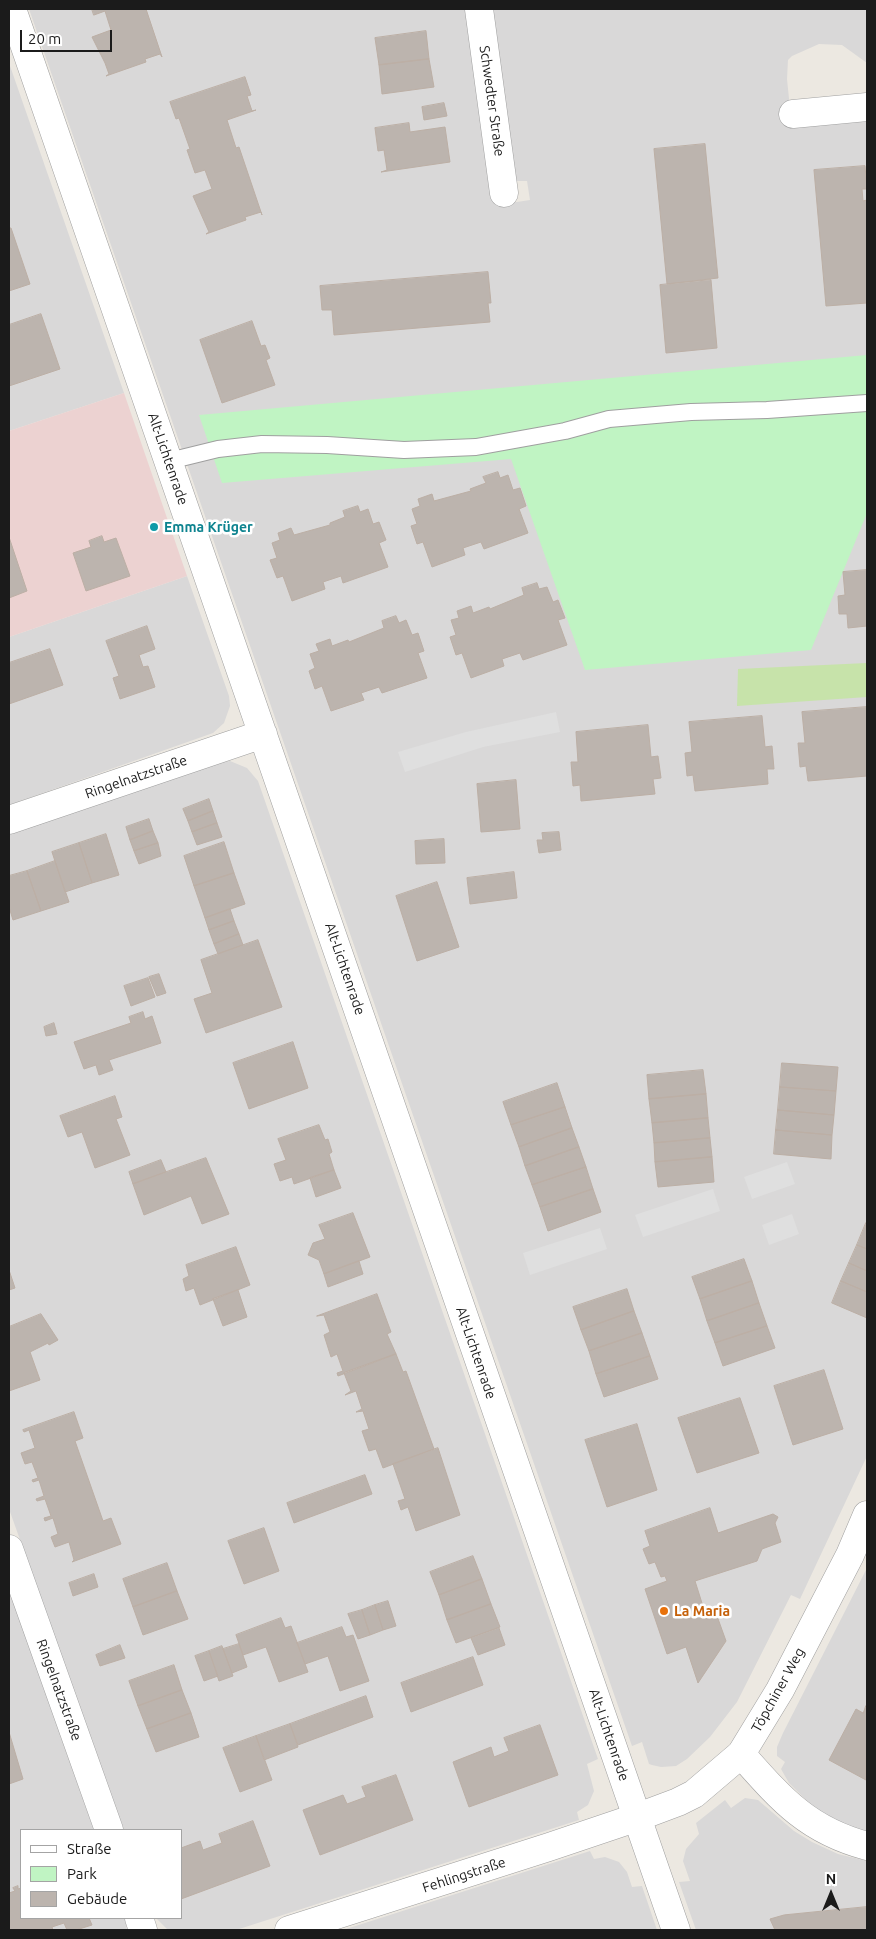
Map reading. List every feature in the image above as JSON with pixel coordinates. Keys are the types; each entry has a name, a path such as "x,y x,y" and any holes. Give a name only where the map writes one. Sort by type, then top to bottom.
{"street":[{"name":"Alt-Lichtenrade","path":"12,9 676,1930"},
{"name":"Schwedter Straße","path":"479,9 504,193"},
{"path":"793,114 867,107"},
{"name":"Ringelnatzstraße","path":"9,820 263,734"},
{"name":"Töpchiner Weg","path":"638,1817 694,1794 741,1754 780,1690 850,1555 867,1515"},
{"name":"Ringelnatzstraße","path":"9,1549 109,1829"},
{"path":"741,1754 774,1792 810,1822 836,1837 867,1846"},
{"name":"Fehlingstraße","path":"289,1930 638,1817"}],"lane":[{"path":"169,461 218,449 262,444 327,445 404,450 476,447 565,431 609,419 691,412 767,410 867,403"}],"shaded area":[{"path":"29,9 470,9 497,205 530,200 527,181 511,181 487,9 867,9 867,63 842,45 819,44 792,56 788,60 787,79 792,128 867,121 867,1456 800,1599 791,1595 737,1702 710,1737 687,1759 676,1766 661,1767 649,1764 642,1742 632,1746"},
{"path":"9,63 124,393 9,431"},
{"path":"124,393 187,576 9,637 9,431"},
{"path":"187,576 229,696 230,706 224,723 213,733 9,805 9,637"},
{"path":"556,712 560,732 483,747 405,772 398,752 466,732"},
{"path":"230,761 247,768 258,781 598,1759 587,1764 594,1791 588,1805 577,1812 579,1820 236,1930 168,1930 157,1919 182,1919 182,1829 124,1829 9,1509 9,834 217,763"},
{"path":"787,1162 795,1184 752,1199 744,1177"},
{"path":"713,1189 720,1211 643,1237 635,1215"},
{"path":"792,1214 799,1234 769,1245 762,1225"},
{"path":"600,1228 607,1249 530,1275 523,1253"},
{"path":"867,1568 867,1832 832,1820 812,1806 789,1783 781,1769 785,1762 777,1756 777,1747"},
{"path":"9,1590 94,1829 20,1829 20,1919 125,1919 127,1930 9,1930"},
{"path":"745,1798 758,1800 794,1831 812,1842 838,1854 867,1861 867,1930 696,1930 679,1882 690,1881 683,1861 686,1849 699,1834 696,1823 725,1800 731,1808"},
{"path":"590,1851 594,1859 605,1857 619,1862 627,1872 632,1887 642,1886 657,1930 343,1930"}],"green space":[{"path":"867,355 867,513 811,650 585,670 511,459 222,483 199,415"},
{"path":"867,663 867,697 737,706 738,669"}],"building":[{"path":"92,9 146,9 162,57 160,54 145,59 146,62 106,76 109,74 92,37 111,30 105,11 94,15"},
{"path":"426,31 429,59 379,65 375,38"},
{"path":"429,59 434,87 382,94 379,65"},
{"path":"245,77 251,95 247,96 252,111 256,110 227,120 236,148 239,147 261,212 245,217 246,220 206,234 209,232 193,196 212,189 205,170 195,173 187,150 190,149 179,118 176,119 170,102"},
{"path":"444,103 447,116 424,120 422,107"},
{"path":"409,123 410,132 445,127 450,162 381,172 387,170 384,150 378,151 375,128"},
{"path":"705,144 718,278 667,284 654,149"},
{"path":"865,166 867,189 862,189 863,201 867,200 867,303 826,306 814,170"},
{"path":"9,228 11,228 30,284 9,291"},
{"path":"488,272 491,303 488,303 490,322 334,335 332,310 322,310 320,286"},
{"path":"711,280 717,348 666,353 660,285"},
{"path":"41,314 60,369 9,386 9,325"},
{"path":"252,321 261,346 265,345 270,358 266,360 275,385 222,403 200,340"},
{"path":"498,472 500,478 508,475 513,490 520,488 526,506 519,509 528,533 484,549 481,542 463,548 465,555 432,567 423,542 417,544 411,526 417,524 412,509 420,506 418,499 432,494 434,501 471,491 470,489 486,483 483,477"},
{"path":"358,506 360,512 368,509 373,524 379,522 386,540 379,543 388,567 343,583 341,576 323,582 325,589 292,601 283,576 277,578 270,560 277,558 272,543 280,540 278,533 291,528 294,535 330,525 330,523 345,517 343,511"},
{"path":"102,536 104,542 116,538 130,576 86,591 73,553 91,547 89,541"},
{"path":"9,537 27,591 9,598"},
{"path":"867,570 867,626 848,628 847,614 839,614 838,596 845,595 843,572"},
{"path":"537,583 539,589 547,587 553,602 558,600 565,618 558,620 567,645 523,660 520,653 502,659 504,666 471,678 462,653 456,655 450,637 456,635 451,620 459,618 457,611 471,606 473,613 489,607 490,609 524,595 522,588"},
{"path":"396,616 399,623 406,620 412,635 418,633 424,651 418,653 427,678 382,693 379,687 361,693 364,700 331,711 322,686 315,689 309,671 315,668 310,654 319,651 316,644 330,639 332,646 348,640 349,642 384,628 382,621"},
{"path":"147,626 155,649 139,655 143,667 148,666 155,687 120,699 113,678 119,676 106,641"},
{"path":"50,649 63,685 9,704 9,663"},
{"path":"867,707 867,776 808,781 806,766 800,767 798,743 805,743 802,712"},
{"path":"762,716 765,747 772,746 774,769 767,769 768,784 695,791 693,775 687,776 685,753 692,752 689,722"},
{"path":"648,725 651,757 658,756 661,778 653,779 655,794 581,801 580,785 573,786 571,762 578,762 576,732"},
{"path":"516,780 520,829 481,832 477,784"},
{"path":"209,799 213,811 188,821 183,809"},
{"path":"213,811 217,823 192,832 188,821"},
{"path":"149,819 153,831 130,840 126,827"},
{"path":"217,823 222,837 197,845 192,832"},
{"path":"153,831 158,843 134,851 130,840"},
{"path":"559,832 561,850 539,853 537,840 543,840 542,833"},
{"path":"106,834 119,875 92,883 79,843"},
{"path":"444,839 445,863 416,864 415,841"},
{"path":"224,842 234,873 194,886 184,856"},
{"path":"79,843 92,883 65,892 52,852"},
{"path":"158,843 161,856 139,864 134,851"},
{"path":"55,861 69,902 41,911 27,871"},
{"path":"27,871 41,911 13,920 9,907 9,876"},
{"path":"514,872 517,898 470,904 467,878"},
{"path":"234,873 245,904 205,918 194,886"},
{"path":"437,882 459,947 417,961 396,896"},
{"path":"230,909 234,921 209,930 205,918"},
{"path":"234,921 239,934 214,944 209,930"},
{"path":"239,934 243,945 218,954 214,944"},
{"path":"258,940 282,1007 206,1033 194,999 212,993 201,960"},
{"path":"159,974 166,993 157,996 149,977"},
{"path":"148,978 155,997 131,1006 124,986"},
{"path":"143,1012 145,1019 152,1016 161,1043 109,1060 113,1070 99,1075 96,1065 84,1069 74,1042 131,1023 129,1017"},
{"path":"54,1023 57,1034 46,1036 44,1027"},
{"path":"293,1042 308,1088 249,1109 233,1063"},
{"path":"782,1063 838,1067 836,1091 780,1087"},
{"path":"703,1070 706,1094 649,1099 647,1075"},
{"path":"557,1083 565,1107 511,1125 503,1102"},
{"path":"780,1087 836,1091 834,1115 778,1110"},
{"path":"706,1094 708,1118 652,1123 649,1099"},
{"path":"115,1096 122,1117 116,1119 130,1155 95,1168 82,1132 68,1137 60,1116"},
{"path":"565,1107 572,1128 519,1147 511,1125"},
{"path":"778,1110 834,1115 832,1135 776,1130"},
{"path":"708,1118 710,1138 654,1143 652,1123"},
{"path":"319,1125 325,1140 328,1139 332,1152 329,1154 334,1170 294,1184 292,1177 280,1181 274,1164 286,1160 278,1139"},
{"path":"572,1128 579,1147 525,1166 519,1147"},
{"path":"776,1130 832,1135 831,1159 774,1154"},
{"path":"710,1138 712,1157 655,1162 654,1143"},
{"path":"579,1147 586,1167 532,1185 525,1166"},
{"path":"712,1157 714,1182 658,1187 655,1162"},
{"path":"206,1158 229,1214 202,1224 191,1196 144,1215 133,1184"},
{"path":"161,1160 166,1172 133,1184 129,1172"},
{"path":"586,1167 593,1189 540,1207 532,1185"},
{"path":"334,1170 341,1188 316,1197 310,1178"},
{"path":"593,1189 601,1212 548,1231 540,1207"},
{"path":"353,1213 370,1257 324,1274 319,1260 308,1255 313,1243 325,1239 319,1225"},
{"path":"867,1224 867,1249 857,1245"},
{"path":"857,1245 867,1249 867,1271 849,1263"},
{"path":"236,1247 250,1285 200,1305 194,1288 186,1291 183,1279 189,1276 186,1265"},
{"path":"744,1259 752,1281 700,1299 692,1277"},
{"path":"359,1261 363,1274 328,1287 324,1274"},
{"path":"849,1263 867,1271 867,1292 841,1281"},
{"path":"9,1270 15,1288 9,1290"},
{"path":"752,1281 759,1303 707,1321 700,1299"},
{"path":"841,1281 867,1292 867,1318 832,1303"},
{"path":"627,1289 634,1311 581,1330 573,1307"},
{"path":"238,1290 247,1317 223,1326 213,1299"},
{"path":"377,1294 391,1332 387,1334 396,1354 338,1376 337,1373 343,1371 337,1354 331,1357 324,1335 330,1332 324,1315 317,1316"},
{"path":"759,1303 767,1326 715,1343 707,1321"},
{"path":"634,1311 642,1333 589,1351 581,1330"},
{"path":"41,1314 58,1340 30,1352 40,1380 9,1391 9,1327"},
{"path":"767,1326 775,1348 723,1366 715,1343"},
{"path":"642,1333 650,1356 596,1374 589,1351"},
{"path":"396,1354 403,1372 406,1371 434,1449 383,1468 376,1449 369,1451 362,1431 369,1429 363,1411 356,1412 362,1409 356,1391 345,1395 351,1391 344,1373"},
{"path":"650,1356 658,1379 604,1397 596,1374"},
{"path":"824,1370 843,1429 793,1445 774,1386"},
{"path":"740,1398 759,1453 697,1473 678,1418"},
{"path":"74,1412 83,1438 75,1441 103,1521 111,1518 121,1544 72,1562 74,1560 69,1542 55,1547 51,1537 58,1534 53,1518 45,1521 44,1518 51,1516 45,1499 37,1501 36,1499 44,1496 39,1480 33,1482 32,1480 38,1478 32,1462 25,1464 21,1453 35,1448 29,1430 24,1432 23,1430"},
{"path":"637,1424 657,1490 607,1507 585,1440"},
{"path":"438,1448 460,1515 416,1531 408,1507 401,1510 398,1501 405,1499 393,1464"},
{"path":"365,1475 372,1494 294,1523 287,1503"},
{"path":"710,1508 718,1533 773,1514 778,1517 775,1523 781,1542 762,1549 757,1561 695,1581 707,1619 717,1616 726,1641 698,1683 686,1647 667,1654 645,1589 667,1581 665,1576 661,1577 655,1562 649,1564 643,1549 650,1546 645,1531"},
{"path":"264,1528 279,1571 244,1584 228,1541"},
{"path":"473,1556 482,1579 439,1595 430,1572"},
{"path":"167,1563 177,1591 133,1607 123,1579"},
{"path":"94,1574 98,1587 73,1596 69,1583"},
{"path":"482,1579 491,1604 447,1620 439,1595"},
{"path":"177,1591 188,1619 143,1635 133,1607"},
{"path":"388,1601 396,1626 383,1630 375,1605"},
{"path":"491,1604 500,1627 456,1643 447,1620"},
{"path":"375,1605 383,1630 370,1635 362,1610"},
{"path":"362,1610 370,1635 358,1639 348,1614"},
{"path":"281,1618 285,1628 291,1626 308,1672 279,1682 266,1647 243,1655 236,1635"},
{"path":"342,1627 346,1637 353,1635 369,1681 340,1691 328,1656 305,1664 297,1643"},
{"path":"499,1628 505,1645 478,1655 471,1638"},
{"path":"239,1644 247,1667 232,1673 223,1649"},
{"path":"120,1645 125,1658 100,1666 96,1655"},
{"path":"222,1646 233,1676 219,1681 209,1651"},
{"path":"209,1651 218,1676 204,1681 195,1656"},
{"path":"473,1657 483,1685 411,1712 401,1683"},
{"path":"174,1665 182,1690 138,1706 129,1681"},
{"path":"182,1690 191,1713 147,1729 138,1706"},
{"path":"366,1696 373,1717 298,1745 290,1724"},
{"path":"866,1706 866,1780 829,1760 856,1709 863,1713"},
{"path":"191,1713 199,1737 156,1752 147,1729"},
{"path":"290,1724 298,1747 264,1760 256,1736"},
{"path":"540,1725 558,1775 469,1807 453,1762 491,1747 494,1757 509,1751 504,1738"},
{"path":"9,1732 23,1779 9,1784"},
{"path":"256,1736 272,1780 240,1792 223,1748"},
{"path":"396,1775 413,1820 320,1855 303,1810 343,1795 347,1804 366,1797 362,1787"},
{"path":"253,1821 270,1866 182,1899 182,1848 200,1841 203,1850 222,1843 219,1834"},
{"path":"18,1886 18,1889 20,1888 20,1919 89,1919 92,1925 76,1930 67,1930 64,1923 52,1927 53,1930 9,1930 9,1893 15,1891 13,1888"},
{"path":"867,1907 867,1930 775,1930 770,1919 784,1915"}],"place":[{"name":"Emma Krüger","path":"154,527"},
{"name":"La Maria","path":"664,1611"}]}
